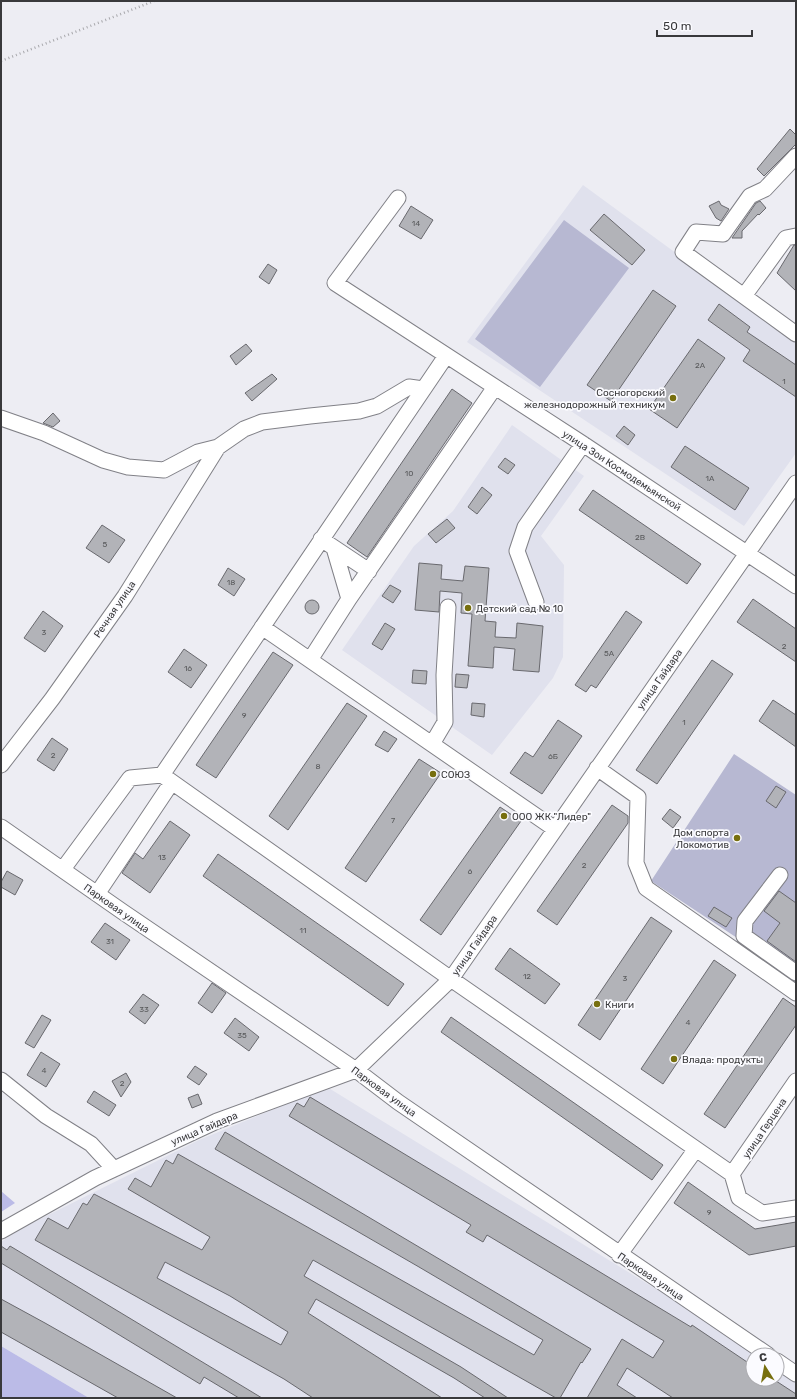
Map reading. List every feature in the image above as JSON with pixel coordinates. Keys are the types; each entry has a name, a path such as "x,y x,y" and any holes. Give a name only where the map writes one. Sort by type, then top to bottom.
{"street":[{"path":"796,156 765,189 750,196 723,234 696,232 683,252 796,334"},
{"name":"улица Зои Космодемьянской","path":"398,198 335,283 796,586"},
{"path":"744,296 786,238 796,236"},
{"path":"97,894 167,778 262,628 446,356"},
{"path":"1,418 44,433 103,460 128,467 164,470 198,452 218,447 244,429 262,422 359,411 377,406 409,387 423,389"},
{"path":"310,660 349,600 495,387"},
{"path":"536,602 517,551 525,526 582,444"},
{"name":"Речная улица","path":"1,765 52,699 124,596 218,447"},
{"name":"улица Гайдара","path":"1,1231 95,1178 217,1121 356,1070 451,979 796,483"},
{"path":"321,539 369,571"},
{"path":"334,548 349,600"},
{"path":"432,744 445,722 444,675 448,607"},
{"path":"262,628 555,829"},
{"path":"597,768 638,797 636,863 646,888 796,993"},
{"path":"63,869 130,778 167,778 451,979 732,1174 739,1198 762,1213 796,1208"},
{"name":"Парковая улица","path":"1,827 356,1070 398,1102 756,1347"},
{"path":"780,875 746,921 744,936 796,973"},
{"path":"1,1080 46,1116 91,1144 114,1169"},
{"name":"улица Герцена","path":"732,1174 796,1081"},
{"path":"619,1254 696,1149"},
{"path":"785,1366 796,1374"}],"path":[{"path":"1,61 154,1"}],"shaded area":[{"name":"Сосногорский железнодорожный техникум","path":"583,185 796,341 796,453 744,526 467,342"},
{"path":"564,220 629,268 540,387 475,339"},
{"name":"Детский сад № 10","path":"512,425 584,476 541,536 564,565 563,657 553,678 492,755 342,650 414,546 453,511"},
{"name":"Дом спорта Локомотив","path":"734,754 796,795 796,977 651,881"},
{"path":"327,1087 695,1313 745,1348 745,1387 785,1387 785,1375 796,1383 796,1398 89,1398 1,1346 1,1242 22,1228 199,1140"},
{"path":"1,1191 15,1203 1,1212"},
{"path":"1,1346 89,1398 1,1398"}],"building":[{"path":"790,129 796,135 796,144 764,176 757,169"},
{"path":"719,201 721,205 729,209 721,221 716,218 709,206"},
{"path":"760,201 766,208 759,215 758,214 742,231 742,238 732,238 756,203"},
{"path":"411,206 433,220 421,239 399,226"},
{"path":"604,214 645,250 632,265 590,230"},
{"path":"794,245 796,245 796,291 777,273"},
{"path":"268,264 277,270 269,284 259,277"},
{"path":"653,290 676,306 611,401 587,385"},
{"path":"719,304 750,327 747,332 796,365 796,397 743,361 750,350 708,320"},
{"path":"698,339 725,358 677,428 649,409"},
{"path":"246,344 252,351 236,365 230,356"},
{"path":"272,374 277,379 252,401 245,393"},
{"path":"452,389 472,403 367,557 347,543"},
{"path":"53,413 60,421 53,427 43,423"},
{"path":"624,426 635,435 628,445 616,436"},
{"path":"685,446 749,488 735,510 671,467"},
{"path":"505,458 515,465 508,474 498,467"},
{"path":"482,487 492,495 477,514 468,507"},
{"path":"593,490 701,564 687,584 579,510"},
{"path":"447,519 455,528 436,543 428,534"},
{"path":"102,525 125,540 109,563 86,548"},
{"path":"419,563 442,565 441,579 463,581 465,566 489,568 485,621 496,622 495,637 516,638 517,623 543,626 539,672 513,670 515,649 494,647 493,668 468,666 472,614 461,613 462,593 440,591 439,612 415,610"},
{"path":"228,568 245,579 234,596 218,585"},
{"path":"390,585 401,591 393,603 382,596"},
{"path":"753,599 796,629 796,662 737,622"},
{"path":"312,600 317,602 319,607 317,612 312,614 307,612 305,607 307,602"},
{"path":"43,611 63,626 45,652 24,638"},
{"path":"626,611 642,622 596,688 591,685 586,692 575,685"},
{"path":"385,623 395,629 382,650 372,644"},
{"path":"184,649 207,665 191,688 168,672"},
{"path":"273,652 293,665 216,778 196,765"},
{"path":"712,660 733,674 657,784 636,770"},
{"path":"413,670 427,671 426,684 412,683"},
{"path":"456,674 469,675 467,688 455,687"},
{"path":"773,700 796,715 796,747 759,721"},
{"path":"347,703 367,716 288,830 269,816"},
{"path":"472,703 485,704 484,717 471,715"},
{"path":"558,720 582,736 542,794 510,773 525,752 533,757"},
{"path":"384,731 397,739 388,752 375,745"},
{"path":"52,738 68,749 54,771 37,760"},
{"path":"419,759 441,773 366,882 345,868"},
{"path":"776,786 786,792 776,808 766,801"},
{"path":"612,805 628,816 628,823 557,925 537,911"},
{"path":"500,807 521,821 441,935 420,920"},
{"path":"670,809 681,817 673,828 662,819"},
{"path":"170,821 190,835 150,893 122,873 135,853 143,859"},
{"path":"218,854 404,984 388,1006 203,876"},
{"path":"7,871 23,880 15,895 1,887 1,882"},
{"path":"779,891 796,903 796,962 767,941 780,923 764,911"},
{"path":"714,907 732,918 726,927 708,916"},
{"path":"651,917 672,931 600,1040 578,1025"},
{"path":"105,923 130,940 116,960 91,942"},
{"path":"510,948 560,984 545,1004 495,969"},
{"path":"714,960 736,975 663,1084 641,1069"},
{"path":"212,983 226,993 212,1013 198,1003"},
{"path":"143,994 159,1005 145,1024 129,1012"},
{"path":"783,998 796,1007 796,1025 725,1128 704,1114"},
{"path":"42,1015 51,1020 34,1048 25,1043"},
{"path":"451,1017 663,1165 652,1180 441,1032"},
{"path":"235,1018 259,1037 249,1051 224,1033"},
{"path":"41,1052 60,1064 46,1087 27,1075"},
{"path":"195,1066 207,1074 199,1085 187,1077"},
{"path":"126,1073 131,1082 121,1097 112,1081"},
{"path":"94,1091 116,1105 109,1116 87,1102"},
{"path":"198,1094 202,1104 192,1108 188,1098"},
{"path":"310,1097 691,1327 692,1325 745,1361 745,1387 785,1387 796,1394 796,1398 673,1398 627,1368 617,1385 637,1398 587,1398 622,1339 653,1358 664,1341 487,1235 483,1242 466,1232 471,1225 289,1116 297,1103 304,1107"},
{"path":"225,1132 591,1349 582,1363 581,1362 560,1398 556,1398 313,1260 304,1276 461,1367 508,1398 485,1398 454,1378 316,1299 308,1313 442,1398 313,1398 284,1379 35,1240 48,1218 68,1229 83,1203 87,1205 94,1194 202,1250 210,1237 128,1189 135,1178 151,1187 166,1160 173,1164 178,1154 534,1355 543,1340 215,1149","holes":["165,1262 230,1296 288,1332 281,1345 157,1278"]},
{"path":"688,1182 755,1229 796,1222 796,1246 749,1255 674,1203"},
{"path":"1,1246 7,1250 10,1246 262,1398 239,1398 204,1377 200,1384 1,1263"},
{"path":"1,1299 177,1398 118,1398 1,1332"}],"place":[{"name":"Сосногорский железнодорожный техникум","path":"673,398"},
{"name":"Детский сад № 10","path":"468,608"},
{"name":"СОЮЗ","path":"433,774"},
{"name":"ООО ЖК \"Лидер\"","path":"504,816"},
{"name":"Дом спорта Локомотив","path":"737,838"},
{"name":"Книги","path":"597,1004"},
{"name":"Влада: продукты","path":"674,1059"}]}
